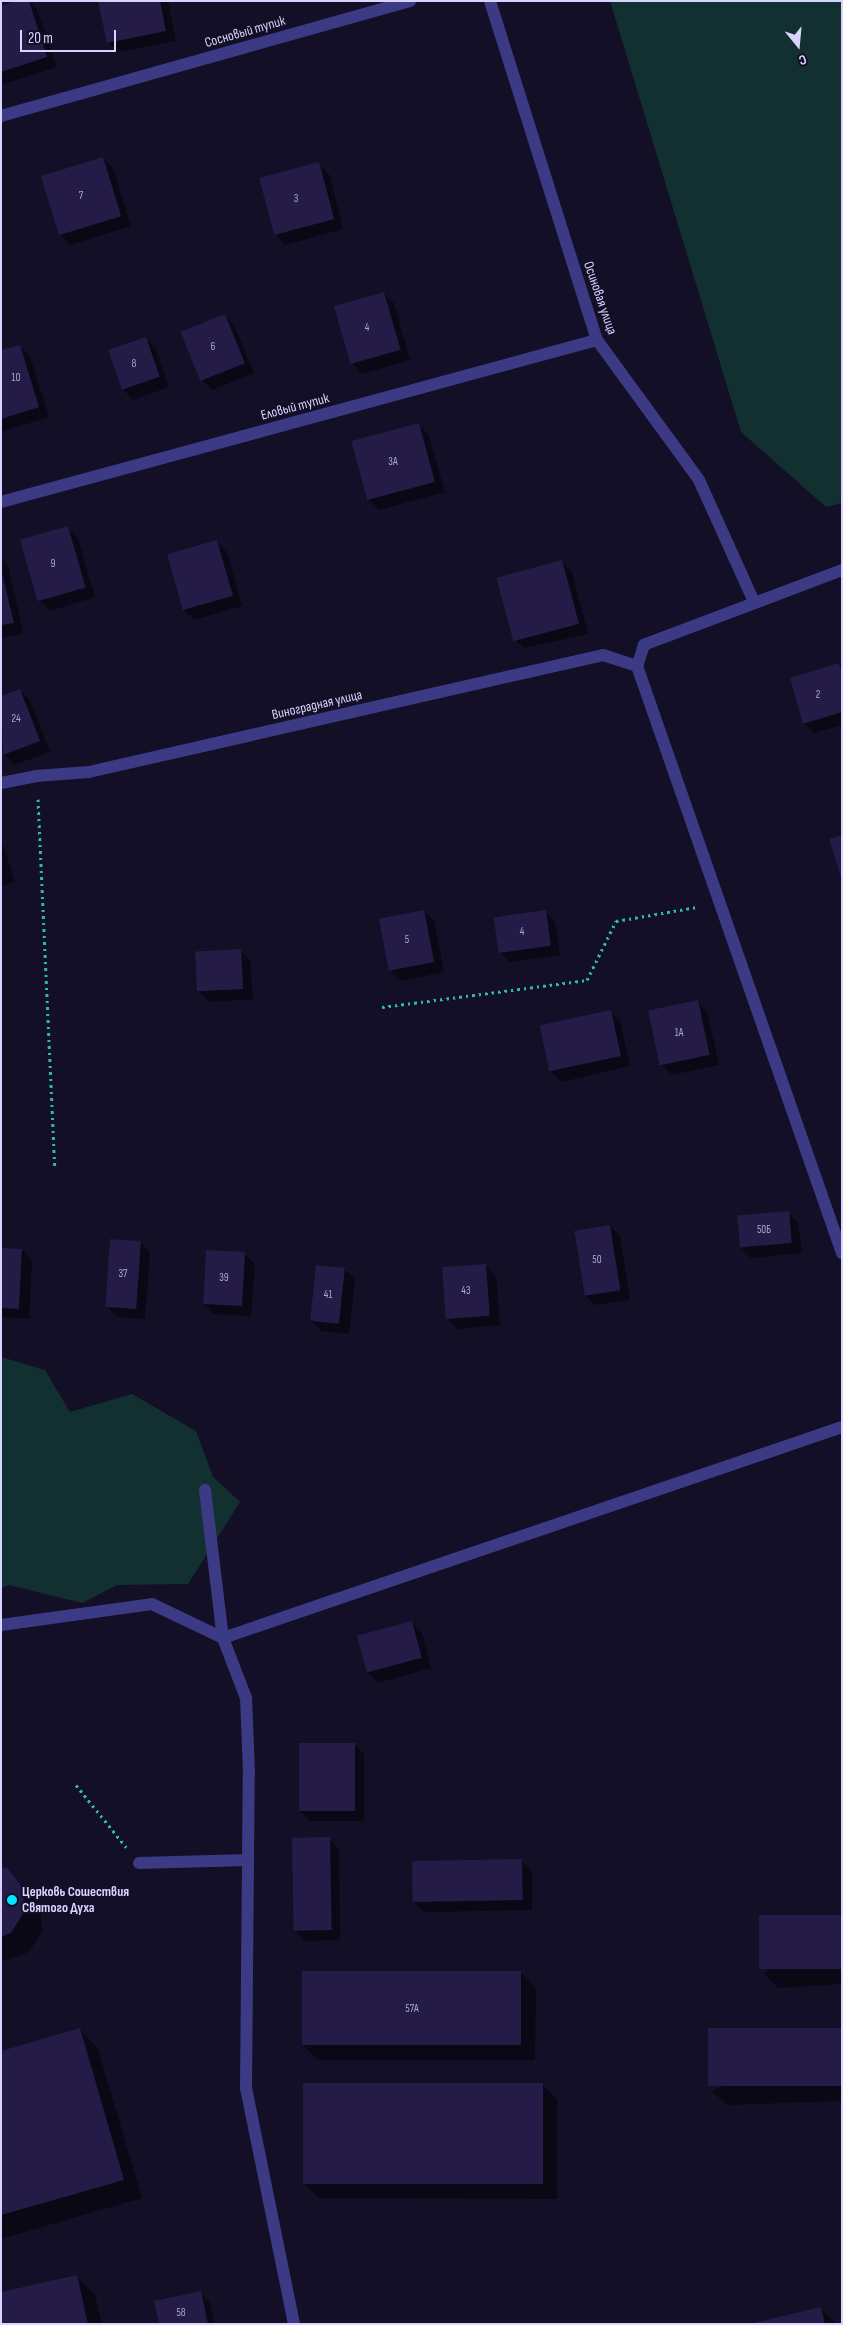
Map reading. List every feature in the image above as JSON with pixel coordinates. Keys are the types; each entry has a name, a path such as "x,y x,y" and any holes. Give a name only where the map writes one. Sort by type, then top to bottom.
{"street":[{"name":"Сосновый тупик","path":"1,116 410,1"},
{"name":"Осиновая улица","path":"490,1 597,340 698,480 754,602"},
{"name":"Еловый тупик","path":"1,502 597,340"},
{"path":"842,570 644,645 637,666 842,1253"},
{"name":"Виноградная улица","path":"1,783 36,776 90,772 603,655 637,666"},
{"path":"1,1625 152,1604 223,1638 842,1427"},
{"path":"205,1490 223,1638 246,1698 248,1860 246,2089 294,2324"},
{"path":"139,1863 248,1860"}],"path":[{"path":"36,776 55,1167"},
{"path":"382,1007 587,980 616,921 720,904"},
{"path":"76,1784 139,1863"}],"green space":[{"path":"610,1 842,1 842,503 826,507 741,432"},
{"path":"1,1357 45,1370 70,1412 132,1394 196,1431 213,1477 240,1502 188,1584 117,1585 82,1603 9,1585 1,1588"}],"building":[{"path":"15,1 29,1 47,57 1,72 1,6"},
{"path":"98,1 160,1 166,31 107,43"},
{"path":"103,157 121,216 59,235 41,176"},
{"path":"319,162 334,219 274,235 259,178"},
{"path":"384,292 401,350 351,364 334,306"},
{"path":"225,314 245,363 200,381 180,332"},
{"path":"146,337 160,377 122,390 108,350"},
{"path":"20,345 39,407 1,419 1,350"},
{"path":"419,423 435,482 367,500 351,441"},
{"path":"68,526 86,588 38,601 20,540"},
{"path":"217,540 233,596 183,610 167,554"},
{"path":"562,560 579,624 513,641 496,578"},
{"path":"1,569 14,623 1,625"},
{"path":"839,663 842,674 842,712 803,724 790,678"},
{"path":"20,689 40,741 3,755 1,696"},
{"path":"842,835 842,877 841,877 829,839"},
{"path":"424,910 434,962 389,971 379,919"},
{"path":"546,910 551,946 499,953 494,917"},
{"path":"241,949 243,989 197,991 195,951"},
{"path":"698,1000 710,1055 660,1065 648,1011"},
{"path":"611,1010 621,1056 549,1071 540,1025"},
{"path":"789,1211 792,1243 740,1247 737,1216"},
{"path":"610,1225 620,1290 585,1296 574,1231"},
{"path":"110,1239 141,1241 136,1309 105,1307"},
{"path":"1,1248 22,1249 19,1309 1,1308"},
{"path":"206,1250 245,1252 242,1306 203,1304"},
{"path":"486,1264 490,1316 446,1319 442,1267"},
{"path":"316,1265 345,1268 339,1324 310,1321"},
{"path":"412,1621 422,1658 367,1672 357,1636"},
{"path":"299,1743 355,1743 355,1811 299,1811"},
{"path":"330,1837 332,1930 294,1931 292,1838"},
{"path":"522,1859 523,1900 413,1902 412,1861"},
{"name":"Церковь Сошествия Святого Духа","path":"1,1867 7,1868 23,1888 24,1912 11,1933 1,1937"},
{"path":"759,1915 842,1915 842,1969 759,1969"},
{"path":"302,1971 521,1971 521,2045 302,2045"},
{"path":"80,2028 124,2180 1,2215 1,2051"},
{"path":"708,2028 842,2028 842,2086 708,2086"},
{"path":"303,2083 543,2083 543,2184 303,2184"},
{"path":"77,2275 88,2324 1,2324 1,2292"},
{"path":"201,2291 208,2324 159,2324 154,2301"},
{"path":"821,2307 825,2324 753,2324 753,2323"}],"place":[{"name":"Церковь Сошествия Святого Духа","path":"12,1900"}]}
